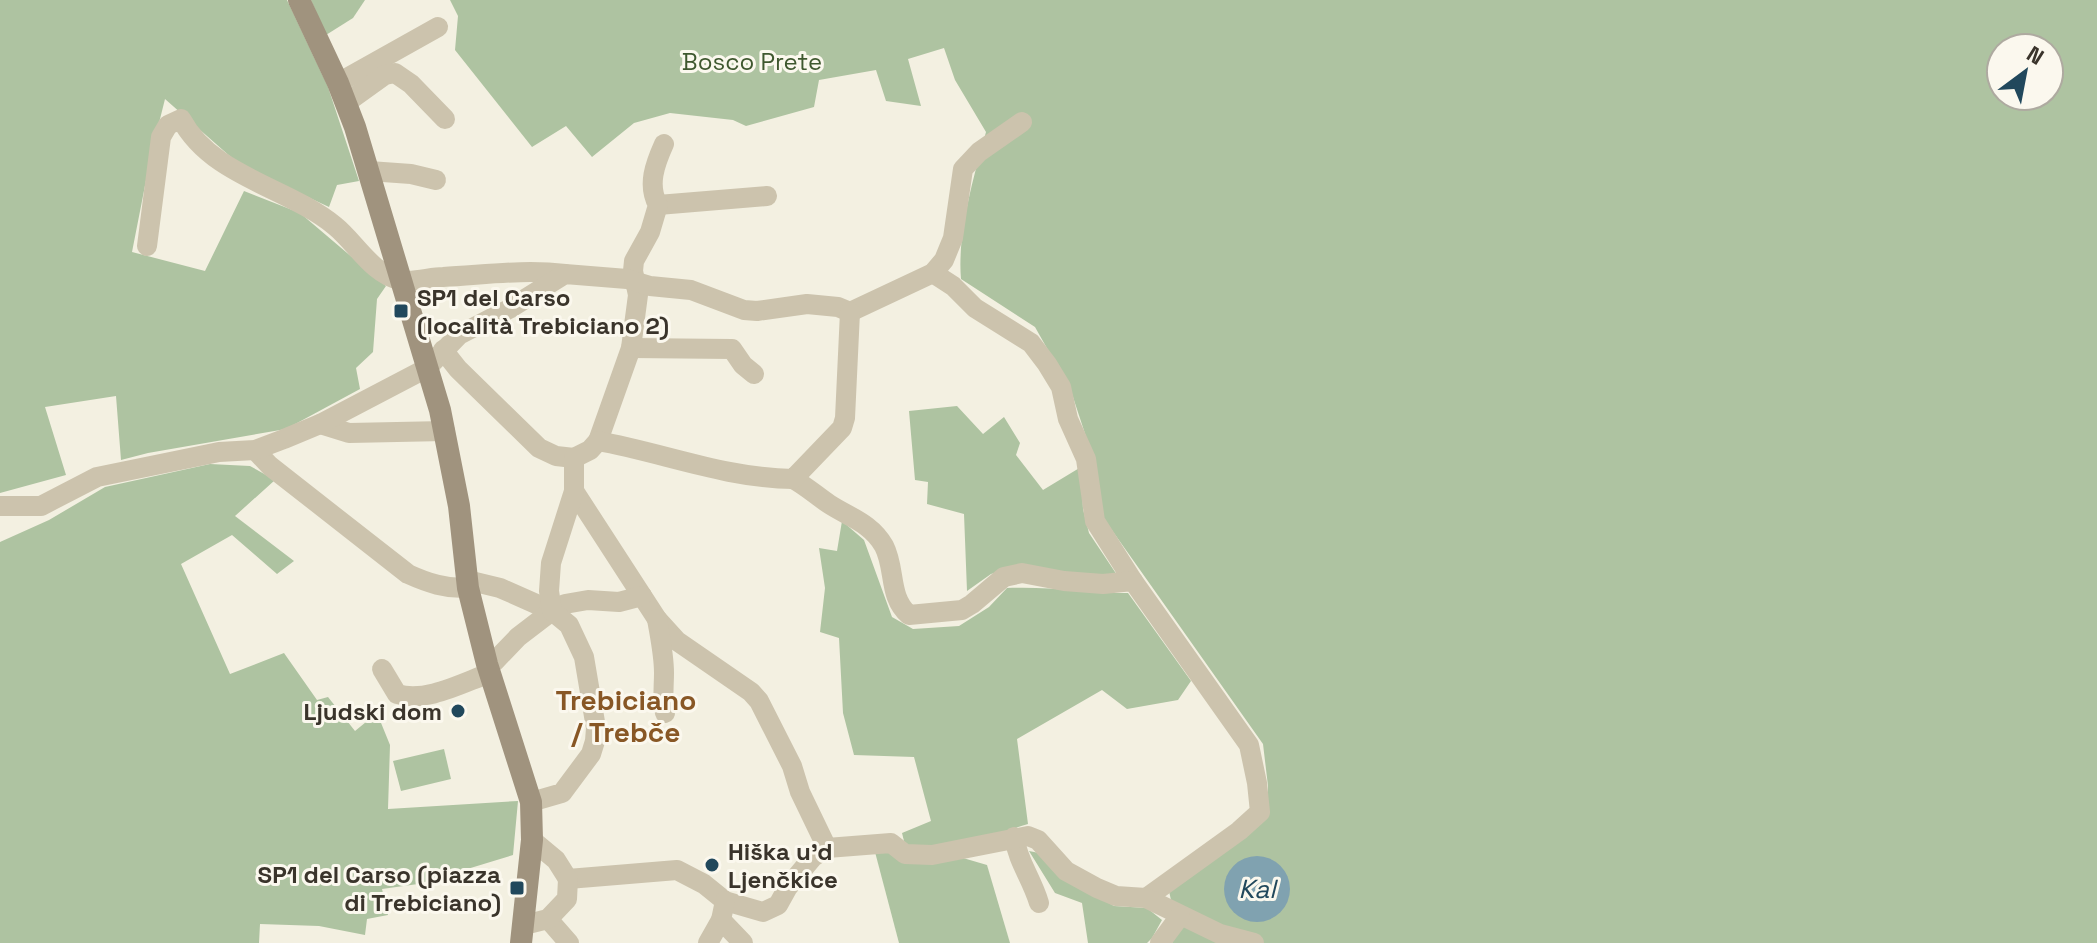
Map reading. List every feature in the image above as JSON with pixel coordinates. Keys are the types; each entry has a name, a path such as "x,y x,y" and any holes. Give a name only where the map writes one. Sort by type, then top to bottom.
{"main road":[{"path":"299,0 342,93 369,171 445,431 459,506 468,584 488,669 531,802 532,840 522,934"}],"street":[{"path":"342,93 438,27"},
{"path":"342,93 395,73 411,84 445,119"},
{"path":"147,246 161,137 168,125 181,119 187,131 202,146 230,167 314,210 337,227 380,271 401,280 513,271 565,274 691,290 744,310 807,304 838,307 850,312 933,273 944,260 953,238 963,169 979,152 1022,122"},
{"path":"443,350 458,369 539,448 556,456 574,458 590,450 598,441 631,348 637,314 634,261 650,232 658,205 651,193 650,183 664,144"},
{"path":"369,171 411,174 436,180"},
{"path":"658,205 767,196"},
{"path":"933,273 953,286 975,308 1031,343 1047,364 1061,387 1068,419 1086,459 1095,521 1133,581 1249,745 1260,812 1239,831 1146,898"},
{"path":"0,521 41,506 97,477 194,456 255,450 320,424 427,368 467,330 509,309 565,274"},
{"path":"793,479 842,428 850,312"},
{"path":"631,348 732,349 754,374"},
{"path":"320,424 349,433 445,431"},
{"path":"598,441 718,471 793,479 873,532 886,551 897,600 909,615 962,610 1004,577 1022,573 1103,584 1133,581"},
{"path":"255,450 270,466 408,574 451,589 468,584 500,588 552,611 569,625 584,657 596,728 595,741 591,754 562,793 531,802"},
{"path":"552,611 549,591 551,563 574,491 574,458"},
{"path":"574,491 657,619 677,641 751,692 759,701 792,766 800,792 827,848"},
{"path":"0,506 41,506"},
{"path":"382,669 397,694 410,698 427,695 488,669 504,648 565,604 588,600 619,602 642,596"},
{"path":"657,619 662,644 665,713"},
{"path":"723,910 763,912 773,909 813,857 827,848 891,843 905,854 932,855 1028,836 1038,840 1066,871 1097,888 1116,896 1146,898 1220,934 1254,943"},
{"path":"1014,837 1017,854 1034,886 1039,903"},
{"path":"522,934 548,919 567,899 568,879 556,860 532,840"},
{"path":"568,879 677,870 704,884 743,943"},
{"path":"708,943 723,910"},
{"path":"1160,943 1180,916"},
{"path":"548,919 569,943"}],"green space":[{"path":"0,0 287,0 328,87 359,181 337,185 329,207 241,166 165,99 132,252 205,271 244,191 300,213 386,286 377,299 373,352 356,368 360,389 286,429 121,460 116,396 45,407 66,475 0,493"},
{"path":"311,0 365,0 353,18 326,35"},
{"name":"Bosco Prete","path":"450,0 2097,0 2097,943 1172,943 1178,932 1169,891 1268,810 1263,744 1104,519 1093,458 1071,391 1035,327 961,279 964,224 986,132 955,80 944,48 908,59 921,106 886,101 876,70 819,80 814,107 746,126 733,120 670,113 634,123 592,157 566,126 532,147 455,50 458,16"},
{"path":"957,406 983,434 1004,417 1020,443 1016,455 1043,490 1081,467 1083,509 1089,533 1117,575 1060,574 1023,564 991,574 967,591 964,514 927,504 928,482 915,480 909,411"},
{"path":"210,464 250,466 275,480 235,516 294,561 277,574 232,535 181,564 230,674 284,653 317,700 328,697 355,731 377,713 390,745 388,809 518,801 513,855 418,884 382,889 388,915 367,919 365,935 319,926 260,924 259,943 0,943 0,542 49,520 105,487"},
{"path":"842,521 864,540 892,617 913,629 959,626 989,607 1007,588 1128,593 1191,681 1178,700 1127,709 1102,690 1017,739 1028,824 951,847 905,845 902,833 931,821 914,757 854,755 843,713 839,638 820,632 825,588 819,548 837,551"},
{"path":"444,749 451,779 401,791 393,761"},
{"path":"1029,851 1039,853 1079,886 1114,906 1147,908 1162,920 1152,938 1147,943 1088,943 1082,903 1055,893"},
{"path":"875,852 963,858 987,865 1010,943 899,943"}],"water":[{"name":"Kal","path":"1257,856 1270,858 1285,871 1290,889 1288,902 1275,917 1257,922 1244,920 1229,907 1224,889 1226,876 1239,861"}],"place":[{"name":"SP1 del Carso (località Trebiciano 2)","path":"401,311"},
{"name":"Ljudski dom","path":"458,711"},
{"name":"Hiška u'd Ljenčkice","path":"712,865"},
{"name":"SP1 del Carso (piazza di Trebiciano)","path":"517,888"}],"district":[{"name":"Trebiciano / Trebče","path":"626,716"}]}
